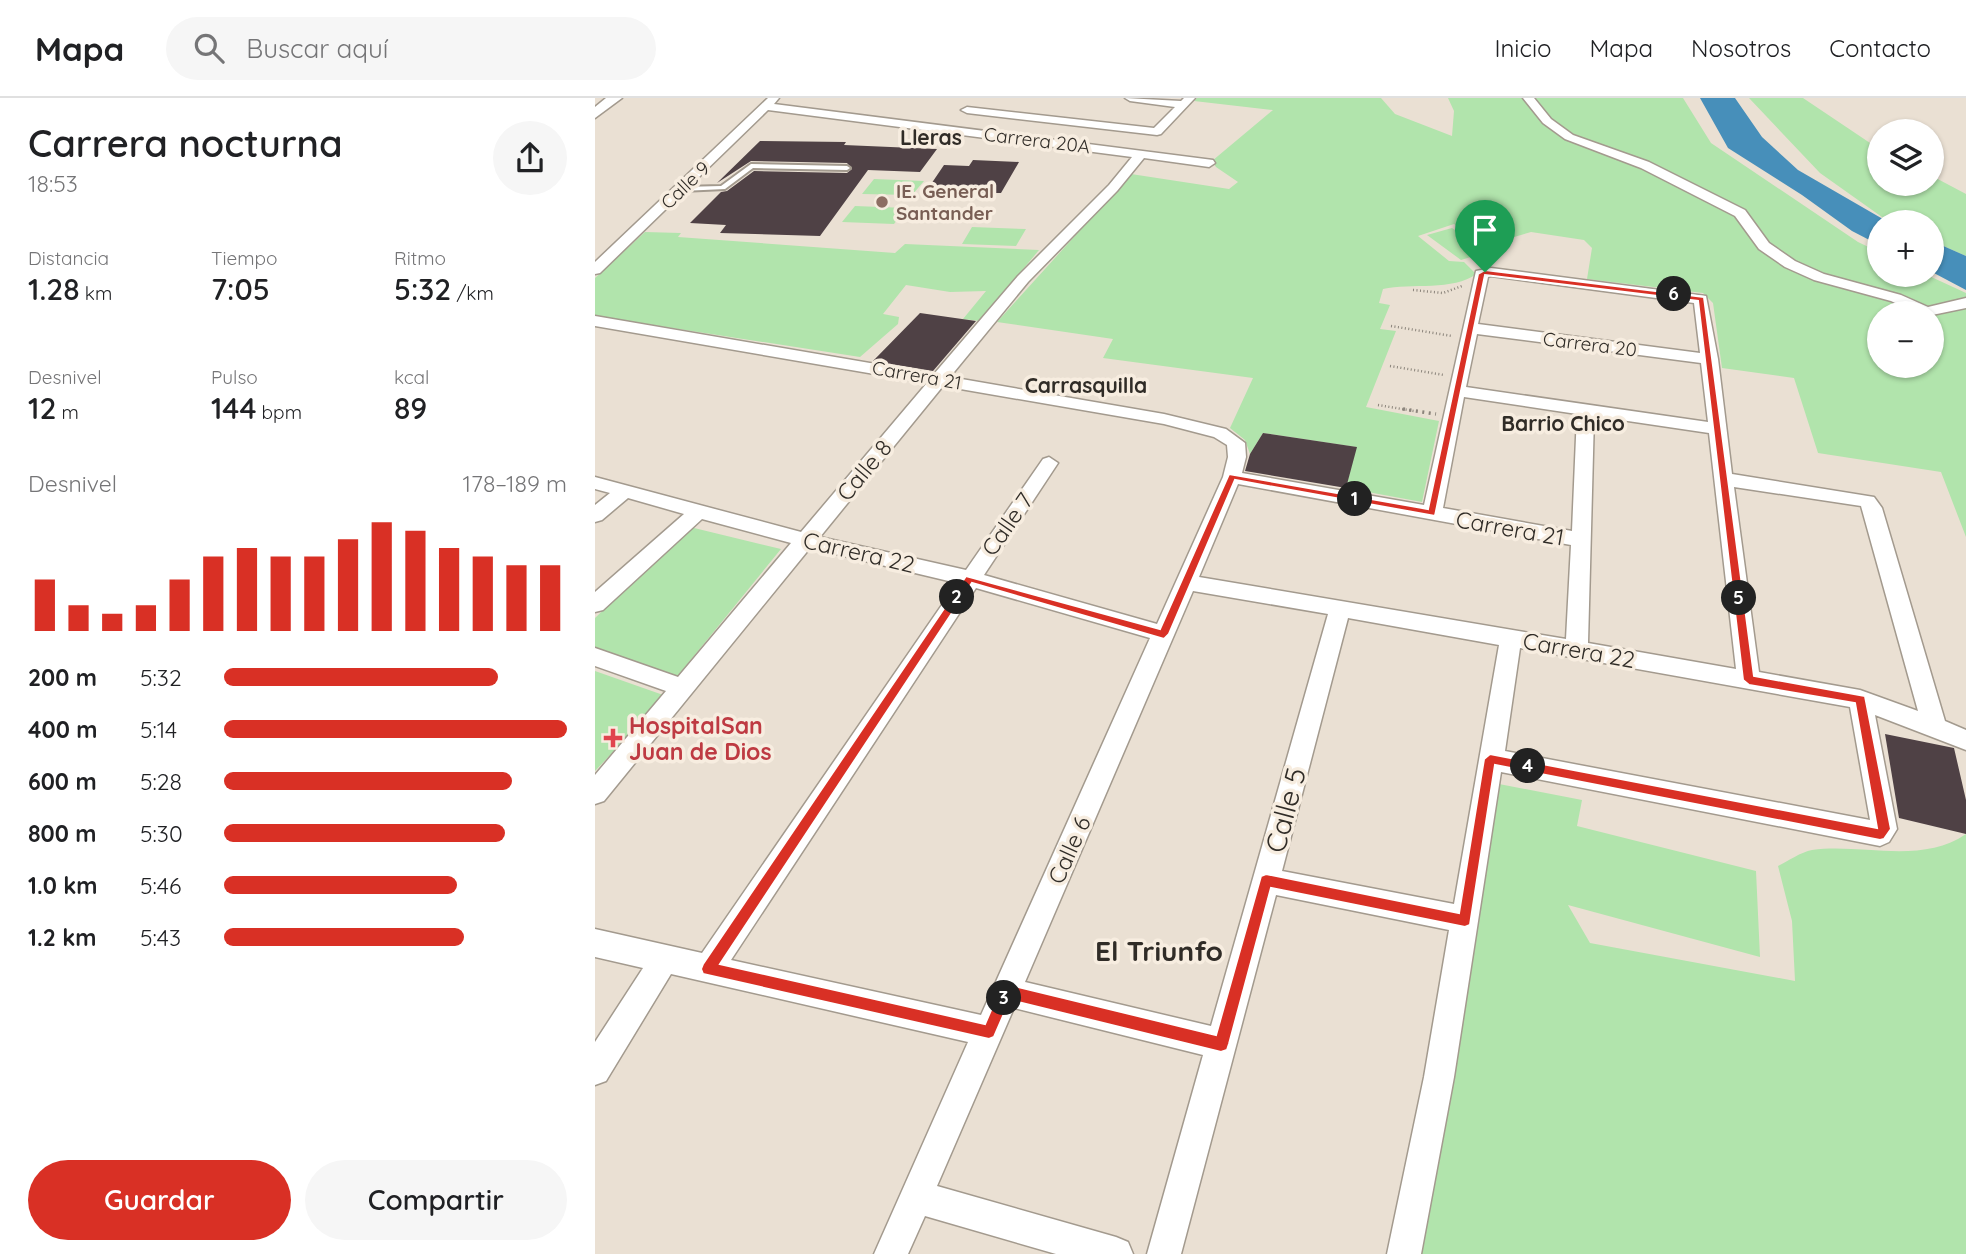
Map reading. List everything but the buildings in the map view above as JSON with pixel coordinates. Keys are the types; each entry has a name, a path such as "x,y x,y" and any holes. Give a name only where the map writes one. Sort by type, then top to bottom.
{"street":[{"path":"595,114 615,98"},
{"path":"941,128 980,98"},
{"path":"1130,98 1187,101"},
{"path":"1528,98 1547,121 1569,137 1645,165 1740,213 1764,246 1790,264 1819,277 1896,298 1926,312 1966,303"},
{"path":"967,110 1157,132 1187,101"},
{"name":"Carrera 20A","path":"770,102 941,128 1209,163"},
{"name":"Calle 9","path":"595,270 770,102"},
{"name":"Calle 8","path":"595,793 1023,279 1113,188 1141,154"},
{"path":"1432,513 1481,274 1491,272 1701,299 1749,680"},
{"name":"Carrera 21","path":"595,321 1164,419 1220,433 1236,443"},
{"name":"Carrera 20","path":"1469,333 1710,359"},
{"path":"1459,384 1586,410 1718,429"},
{"path":"1577,650 1586,410"},
{"name":"Calle 6","path":"891,1254 1232,477 1237,457 1236,443"},
{"name":"Calle 7","path":"708,969 1049,463"},
{"name":"Carrera 21","path":"1232,477 1581,541"},
{"path":"1724,479 1867,501 1872,508 1934,726"},
{"name":"Carrera 22","path":"595,483 805,540 969,578 1164,634"},
{"path":"595,515 625,491"},
{"path":"595,604 699,511"},
{"name":"Carrera 22","path":"1187,582 1860,699 1966,740"},
{"name":"Calle 5","path":"1164,1254 1340,609"},
{"path":"1404,1254 1439,1077 1511,638"},
{"path":"595,657 681,688"},
{"path":"1490,759 1880,834 1884,829 1860,699"},
{"path":"1266,880 1465,920"},
{"path":"595,943 989,1032"},
{"path":"595,1070 664,960"},
{"path":"1006,992 1221,1044"},
{"path":"916,1197 1116,1254"}],"lane":[{"path":"682,189 723,188 751,166 847,167"}],"path":[{"path":"1413,290 1443,293 1480,283"},
{"path":"1391,326 1469,333"},
{"path":"1390,366 1459,384"},
{"path":"1378,405 1452,417"}],"green space":[{"path":"1197,98 1381,98 1395,114 1452,136 1454,111 1448,98 1683,98 1711,143 1867,246 1867,287 1944,287 1944,283 1966,293 1966,537 1941,472 1818,453 1794,378 1722,368 1713,303 1703,293 1587,279 1592,248 1584,240 1531,232 1494,243 1493,249 1454,224 1418,236 1449,261 1464,262 1476,274 1444,285 1383,289 1379,303 1390,305 1380,329 1396,331 1366,407 1439,421 1422,502 1346,488 1356,447 1263,433 1250,454 1245,440 1230,428 1253,378 1103,358 1113,339 997,322 1131,174 1229,189 1238,182 1216,167 1212,161 1273,110 1194,101"},
{"path":"1749,98 1803,98 1867,141 1867,196 1944,196 1944,182 1966,194 1966,256 1944,246 1944,210 1872,210 1820,173"},
{"path":"874,179 924,181 912,195 862,194"},
{"path":"855,206 906,208 894,224 842,222"},
{"path":"972,227 1026,229 1016,246 962,244"},
{"path":"1452,228 1487,252 1461,260 1427,235"},
{"path":"645,232 681,233 678,237 895,253 905,244 1039,250 980,321 963,319 986,291 950,292 906,285 883,314 899,317 898,324 860,357 595,316 595,278"},
{"path":"690,527 781,549 676,678 595,648 595,618"},
{"name":"HospitalSan Juan de Dios","path":"595,671 666,696 595,771"},
{"path":"1499,784 1582,800 1577,826 1756,871 1760,957 1568,905 1590,943 1795,981 1792,921 1778,866 1812,850 1911,851 1930,849 1966,834 1966,1254 1418,1254"}],"water":[{"path":"1700,98 1735,98 1762,137 1798,170 1867,210 1867,239 1852,231 1802,195 1728,148"},
{"path":"1944,246 1966,256 1966,290 1944,278"}],"place":[{"name":"IE. General Santander","path":"882,202"},
{"name":"HospitalSan Juan de Dios","path":"613,738"}],"district":[{"name":"Lleras","path":"931,137"},
{"name":"Carrasquilla","path":"1086,385"},
{"name":"Barrio Chico","path":"1563,423"},
{"name":"El Triunfo","path":"1159,950"}],"route":[{"path":"1485,272 1695,297 1704,302 1749,680 1860,699 1884,829 1880,834 1868,834 1490,759 1465,920 1266,880 1221,1044 1006,992 989,1032 708,969 969,578 1164,634 1232,477 1432,513 1481,274 1485,272"}]}
